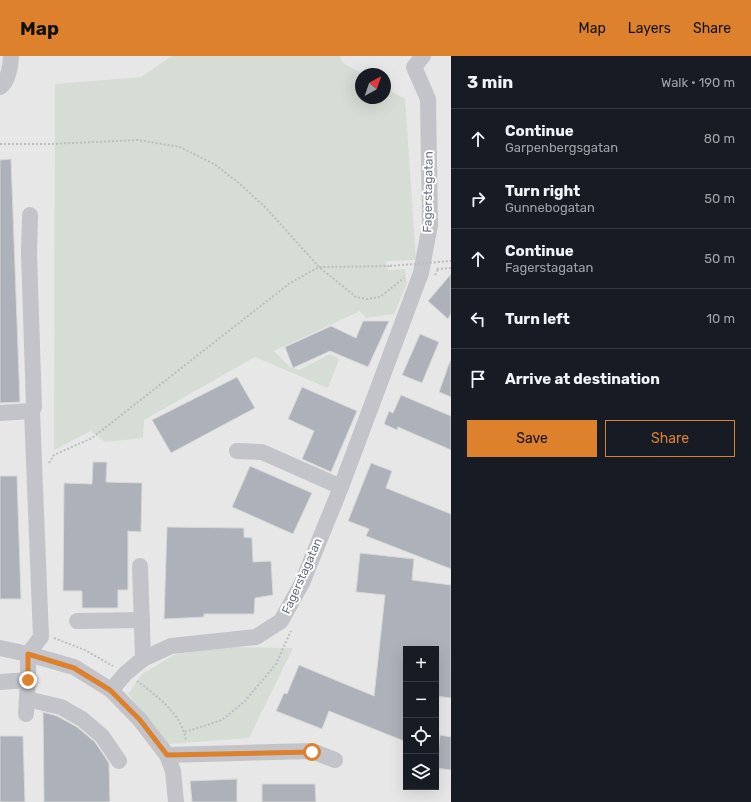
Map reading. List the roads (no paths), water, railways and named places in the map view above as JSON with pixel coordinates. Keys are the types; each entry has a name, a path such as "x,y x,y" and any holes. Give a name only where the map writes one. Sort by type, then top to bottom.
{"street":[{"path":"0,87 4,84 11,63 11,56"},
{"name":"Fagerstagatan","path":"110,690 126,673 143,660 171,646 256,637 282,621 302,583 341,487 421,273 430,225 428,99 419,61"},
{"path":"30,215 29,254 34,406 32,411 41,637 28,654 27,706 61,707 82,719 102,736 120,761"},
{"path":"0,413 32,411"},
{"path":"237,451 262,452 341,487"},
{"path":"140,566 143,660"},
{"path":"77,621 142,620"},
{"path":"0,648 28,654 74,668 110,690 140,720 167,755 174,771 176,802"},
{"path":"0,682 28,680"},
{"path":"167,755 312,752 335,760"}]}
